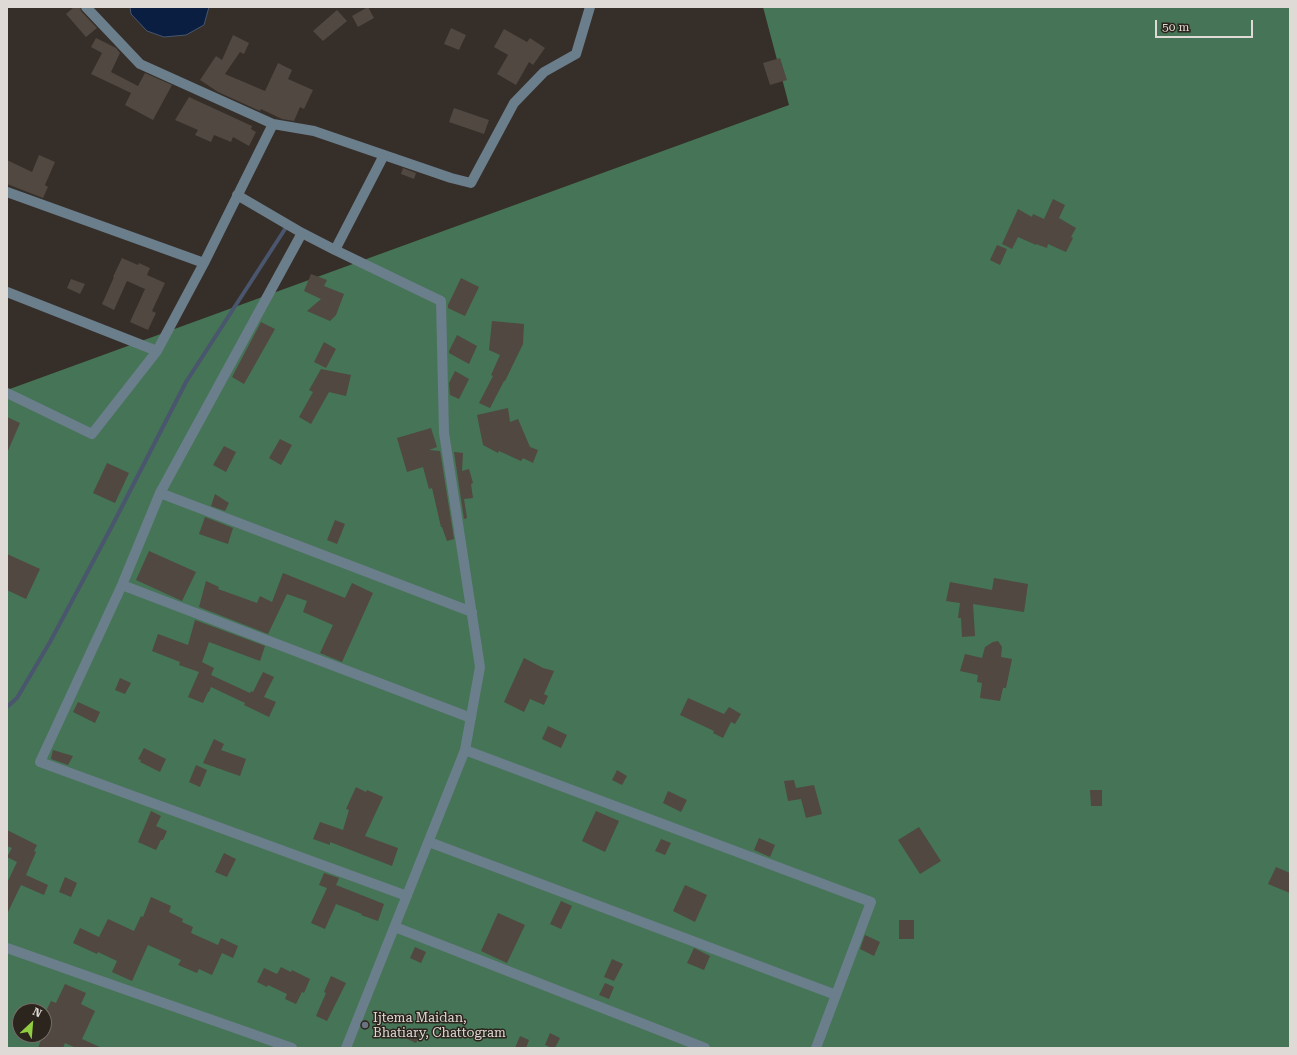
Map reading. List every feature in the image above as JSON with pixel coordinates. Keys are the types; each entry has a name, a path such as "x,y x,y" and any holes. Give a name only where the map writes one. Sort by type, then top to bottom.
{"street":[{"path":"86,7 140,64 273,124 314,131 451,178 471,183 514,103 544,72 576,54 590,7"},
{"path":"7,393 92,434 157,351 204,263 273,124"},
{"path":"335,250 384,155"},
{"path":"7,192 204,263"},
{"path":"237,196 335,250 441,301 444,433 480,667 465,750 346,1048"},
{"path":"302,233 160,493 122,585 40,762 407,896"},
{"path":"7,292 157,351"},
{"path":"160,493 472,612"},
{"path":"122,585 471,718"},
{"path":"465,750 870,902 816,1048"},
{"path":"429,842 836,995"},
{"path":"395,927 704,1048"},
{"path":"7,948 292,1048"}],"green space":[{"path":"763,7 1290,7 1290,1048 7,1048 7,390 789,105"}],"water":[{"path":"130,7 209,7 204,25 186,35 164,37 147,31 131,14"}],"building":[{"path":"74,7 80,7 81,11 97,28 86,37 66,14"},
{"path":"368,7 374,18 358,27 352,16"},
{"path":"337,10 347,21 323,41 313,31"},
{"path":"451,28 466,35 459,50 444,44"},
{"path":"504,29 527,42 530,38 545,48 533,65 529,62 516,85 497,74 508,55 494,47"},
{"path":"233,35 249,43 244,54 240,52 225,74 265,91 278,63 292,70 288,79 313,90 304,109 300,107 294,121 282,119 261,109 260,111 218,92 200,80 216,56 222,60"},
{"path":"96,38 116,48 120,53 111,72 138,86 145,73 172,85 153,120 125,105 131,93 91,74 102,53 91,47"},
{"path":"780,58 787,80 770,85 763,63"},
{"path":"189,97 252,126 251,129 256,132 249,146 233,137 231,142 214,135 211,142 195,135 198,130 175,120"},
{"path":"454,108 489,120 484,134 449,122"},
{"path":"39,155 55,162 45,185 48,187 43,198 7,184 7,160 32,172"},
{"path":"403,168 416,173 414,179 401,174"},
{"path":"1053,199 1065,205 1059,218 1076,228 1066,252 1048,244 1047,248 1036,245 1018,237 1012,249 1002,244 1018,209 1032,217 1033,214 1044,219"},
{"path":"997,245 1007,249 1000,265 990,260"},
{"path":"122,258 138,265 139,263 150,268 147,275 165,283 152,311 156,313 148,330 130,322 145,289 127,281 114,310 102,304"},
{"path":"311,274 327,280 324,286 344,294 336,315 330,321 307,311 321,299 304,291"},
{"path":"461,278 479,287 465,316 448,308"},
{"path":"71,279 85,284 80,294 67,288"},
{"path":"492,321 524,324 523,344 490,408 479,403 493,376 491,375 500,355 489,350"},
{"path":"261,322 275,329 244,384 232,377"},
{"path":"457,335 477,346 469,364 449,353"},
{"path":"324,342 336,349 326,368 314,362"},
{"path":"321,369 351,375 346,396 329,392 311,424 299,417 313,392 309,390"},
{"path":"455,371 469,379 459,399 450,395 449,383"},
{"path":"508,408 510,422 518,419 530,447 538,450 533,463 523,458 521,461 499,451 498,453 483,445 477,415"},
{"path":"7,417 20,423 7,453"},
{"path":"431,428 437,447 429,450 440,451 454,539 447,541 441,527 432,488 429,489 423,467 407,472 397,438"},
{"path":"280,439 292,445 281,465 269,458"},
{"path":"224,446 236,452 226,472 213,465"},
{"path":"454,452 463,453 462,471 469,469 473,483 471,484 473,498 464,499 467,518 464,519"},
{"path":"107,463 129,473 115,503 93,493"},
{"path":"215,494 229,503 225,511 211,506"},
{"path":"205,517 233,528 228,544 199,534"},
{"path":"335,520 345,524 337,544 327,540"},
{"path":"149,551 196,572 182,601 136,580"},
{"path":"7,554 40,569 26,599 7,590"},
{"path":"283,573 345,598 352,583 373,593 342,662 320,653 333,625 303,612 307,601 287,594 268,634 199,607 206,581 219,587 218,589 257,603 260,596 272,602"},
{"path":"994,578 1028,584 1024,612 973,604 975,636 962,637 961,618 958,618 960,603 946,601 950,582 992,590"},
{"path":"195,620 265,646 260,661 209,642 202,662 214,668 211,675 250,693 251,691 253,692 263,672 274,677 264,697 276,702 269,717 244,705 245,703 211,687 203,703 188,697 199,672 179,665 180,662 152,651 158,634 188,645"},
{"path":"998,641 1002,647 1001,657 1012,659 1006,688 1003,688 1000,701 980,698 982,683 977,682 978,675 960,671 965,654 982,658 985,647"},
{"path":"524,658 543,668 554,671 544,694 548,696 544,705 530,699 524,712 504,702"},
{"path":"120,678 131,683 125,694 115,690"},
{"path":"688,698 724,714 729,707 741,714 735,724 731,722 723,738 713,733 714,731 680,715"},
{"path":"78,702 100,712 95,723 73,712"},
{"path":"548,726 567,735 561,748 542,739"},
{"path":"214,739 224,744 221,750 246,759 240,776 203,763"},
{"path":"144,748 166,759 160,772 140,762 141,760 138,759"},
{"path":"53,750 73,756 68,765 51,759"},
{"path":"196,765 207,770 200,787 189,782"},
{"path":"617,770 627,776 622,785 612,780"},
{"path":"794,780 796,788 814,785 822,814 806,818 801,799 788,801 784,781"},
{"path":"356,787 366,792 367,790 383,797 365,836 398,848 392,866 330,842 330,845 313,839 320,822 343,830 349,810 346,809"},
{"path":"1090,790 1102,790 1102,806 1091,806"},
{"path":"668,791 687,800 681,812 663,803"},
{"path":"151,811 161,816 156,826 167,831 156,850 138,842"},
{"path":"596,811 619,821 605,852 582,841"},
{"path":"919,827 941,861 920,874 898,840"},
{"path":"7,830 37,845 34,851 36,852 26,875 48,885 44,895 21,885 7,914 7,883 17,862 7,857 12,848 7,846"},
{"path":"759,838 775,845 770,857 754,850"},
{"path":"661,839 671,843 665,855 655,851"},
{"path":"224,853 236,859 227,877 215,872"},
{"path":"1276,867 1290,873 1290,893 1268,884"},
{"path":"324,873 339,878 336,885 384,904 378,921 336,904 325,929 311,923 327,888 319,885"},
{"path":"65,877 77,883 71,897 59,892"},
{"path":"685,885 707,895 695,922 673,911"},
{"path":"151,897 171,906 169,912 183,919 182,922 193,927 191,933 218,945 221,938 238,946 233,958 222,953 212,975 199,969 197,973 178,965 181,960 148,945 132,981 112,972 117,961 73,943 80,928 99,937 108,919 134,931 141,916 143,917"},
{"path":"561,901 572,906 561,929 550,924"},
{"path":"498,913 525,925 507,963 481,951"},
{"path":"899,920 914,920 914,939 899,939"},
{"path":"865,935 880,942 874,956 860,949"},
{"path":"415,947 426,952 421,963 410,958"},
{"path":"694,948 710,956 704,970 687,963"},
{"path":"612,959 623,964 614,981 604,977"},
{"path":"281,967 291,972 292,970 310,979 304,993 302,992 296,1004 285,999 287,994 268,985 267,987 257,982 264,968 277,974"},
{"path":"331,976 346,983 327,1021 316,1016 326,993 324,992"},
{"path":"605,983 614,987 609,999 599,995"},
{"path":"65,984 86,993 81,1004 95,1011 82,1039 102,1048 76,1048 65,1043 63,1048 38,1048 40,1043 52,1043 52,1003 50,1003 51,1001 56,1003"},
{"path":"410,1028 421,1033 416,1043 405,1038"},
{"path":"550,1033 560,1038 555,1048 545,1045"},
{"path":"520,1036 529,1040 526,1048 515,1048"}],"waterway":[{"path":"7,707 17,698 50,642 186,382 287,226"}],"place":[{"name":"Ijtema Maidan, Bhatiary, Chattogram","path":"365,1025"}]}
